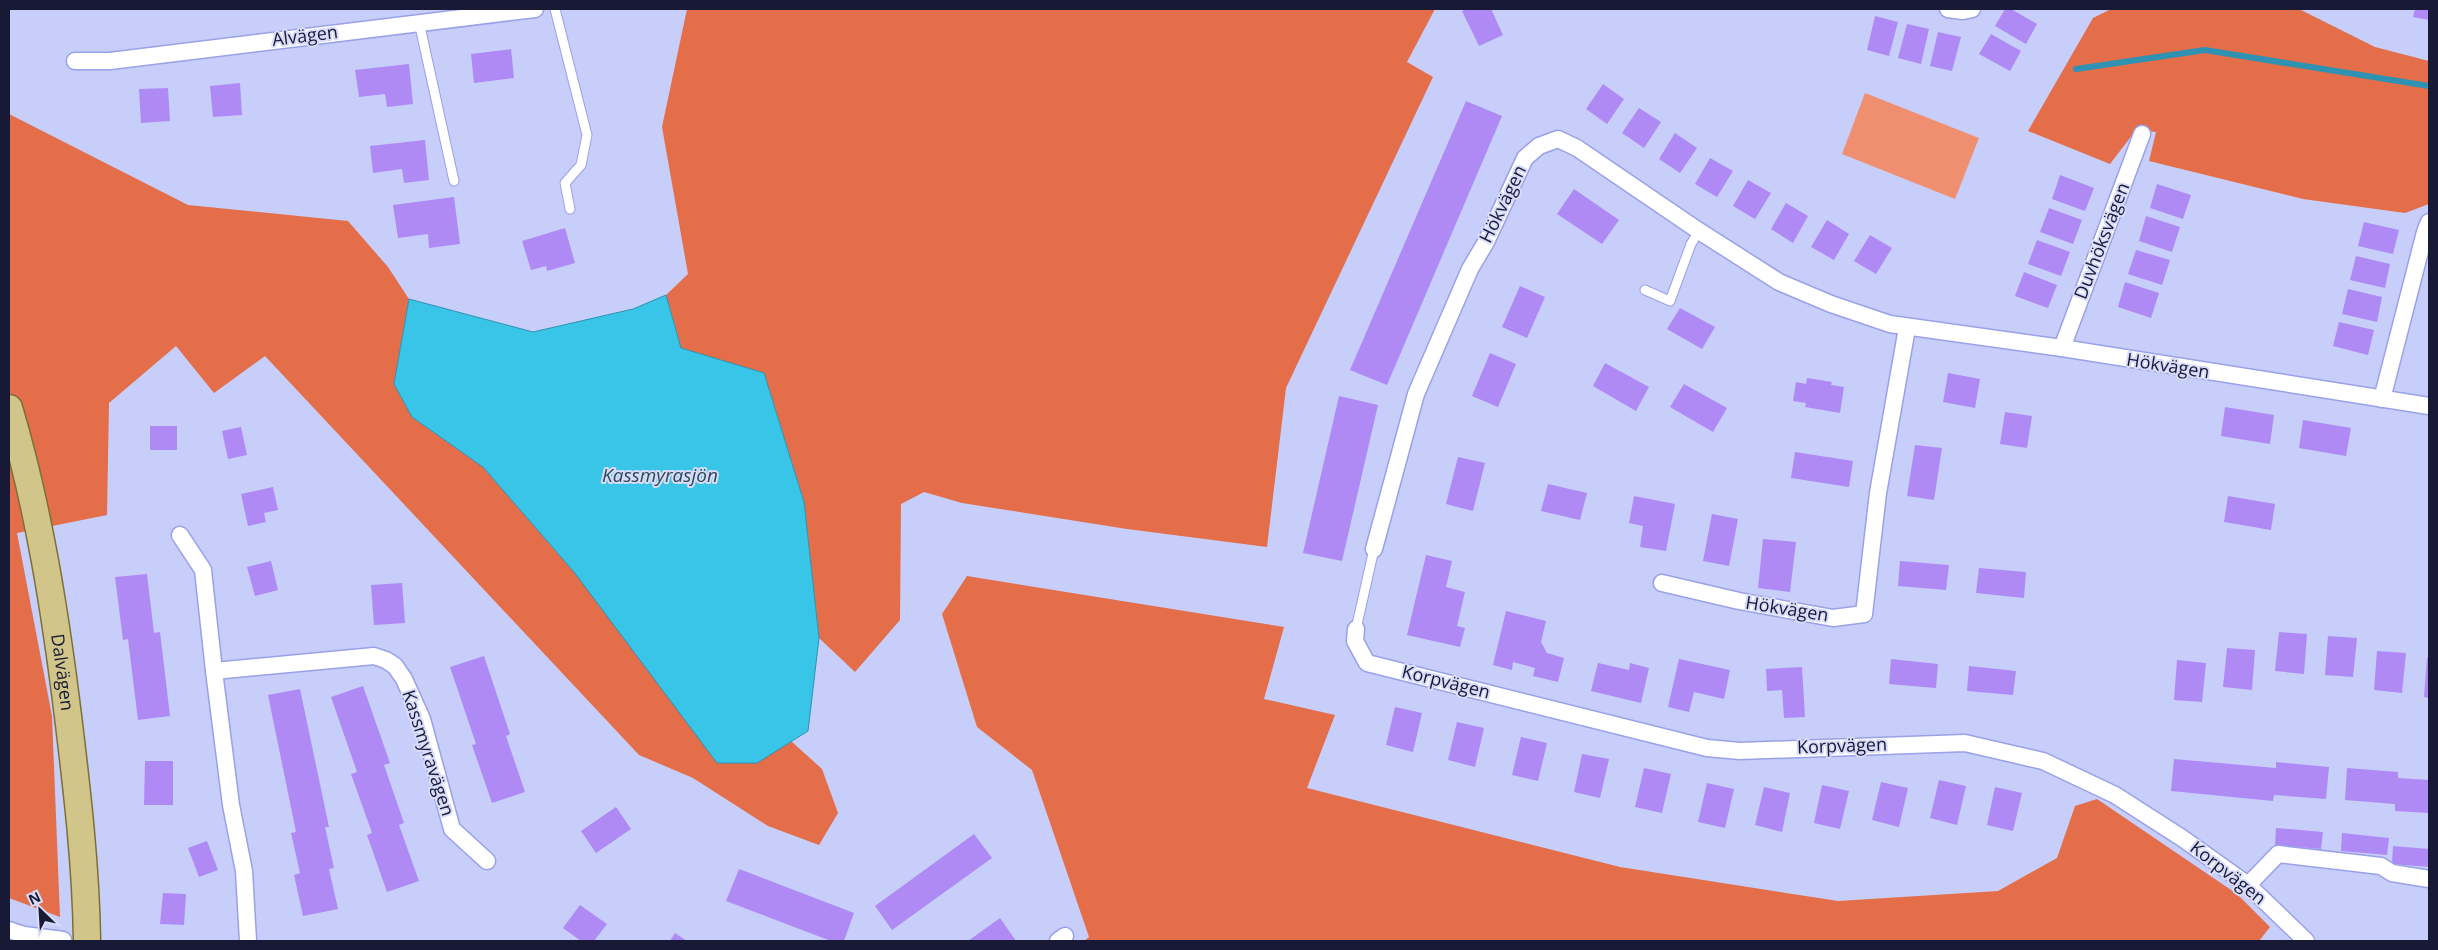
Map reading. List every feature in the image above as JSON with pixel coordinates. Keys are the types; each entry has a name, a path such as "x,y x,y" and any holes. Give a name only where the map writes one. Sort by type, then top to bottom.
{"main road":[{"name":"Dalvägen","path":"9,408 37,514 51,587 79,810 75,941"}],"street":[{"name":"Alvägen","path":"75,61 110,61 535,9"},
{"path":"1948,9 1963,11 1972,9"},
{"name":"Duvhöksvägen","path":"2062,348 2142,134"},
{"name":"Hökvägen","path":"1374,549 1416,394 1470,269 1486,242 1525,158 1539,146 1558,139 1577,148 1699,231 1779,282 1831,304 1907,328 2062,348 2429,406"},
{"path":"2382,399 2429,222"},
{"name":"Hökvägen","path":"1662,583 1739,601 1833,618 1864,614 1878,493 1907,328"},
{"path":"180,535 203,570 231,805 244,870 248,941"},
{"name":"Korpvägen","path":"1356,629 1355,641 1367,663 1707,748 1740,750 1965,743 2043,761 2115,795 2182,838 2248,885 2306,941"},
{"name":"Kassmyravägen","path":"214,672 374,656 386,660 395,666 404,679 422,719 452,829 487,861"},
{"path":"2248,885 2278,854 2381,866 2392,873 2429,879"},
{"path":"9,930 24,935 75,941"}],"lane":[{"path":"555,9 587,136 581,165 565,183 570,209"},
{"path":"419,22 454,181"},
{"path":"1646,290 1670,300 1690,244 1699,231"},
{"path":"1356,629 1374,549"}],"shaded area":[{"path":"687,9 1435,9 1407,62 1433,77 1286,388 1267,547 1127,529 962,503 924,492 901,504 900,620 855,672 819,638 804,502 764,373 681,348 666,295 688,274 662,127"},
{"path":"2111,9 2299,9 2375,47 2429,61 2429,204 2405,213 2303,199 2149,161 2156,132 2136,130 2110,164 2028,131 2093,18"},
{"path":"1865,93 1979,138 1955,199 1842,154"},
{"path":"9,114 188,205 348,221 388,267 409,299 394,384 412,417 483,467 574,572 757,763 791,741 822,769 838,813 819,845 768,826 693,778 639,755 265,356 214,393 176,346 109,403 107,515 17,533 52,716 60,917 9,898"},
{"path":"967,576 1284,627 1264,699 1335,715 1307,788 1620,867 1838,901 1998,891 2057,858 2075,806 2097,799 2237,894 2270,927 2259,941 1084,941 1089,937 1032,770 977,727 942,614"}],"water":[{"name":"Kassmyrasjön","path":"666,295 681,348 764,373 804,502 819,638 808,731 757,763 717,763 574,572 483,467 412,417 394,384 409,299 533,332 633,309"}],"building":[{"path":"1467,9 1491,9 1503,35 1479,46 1462,11"},
{"path":"2005,9 2011,9 2037,24 2026,44 1995,26"},
{"path":"2415,9 2429,9 2429,20 2413,17"},
{"path":"1875,16 1898,22 1889,56 1867,50"},
{"path":"1907,24 1929,29 1921,64 1898,58"},
{"path":"1938,32 1961,37 1952,71 1930,66"},
{"path":"1991,34 2021,51 2010,71 1979,54"},
{"path":"511,49 514,78 474,83 471,54"},
{"path":"409,64 413,104 387,107 385,94 359,97 355,70"},
{"path":"240,83 242,115 213,117 210,86"},
{"path":"1603,84 1624,99 1607,124 1586,109"},
{"path":"168,88 170,121 141,123 139,89"},
{"path":"1466,101 1502,116 1387,385 1350,370"},
{"path":"1639,108 1661,122 1644,148 1622,133"},
{"path":"1675,133 1697,148 1680,173 1659,159"},
{"path":"425,140 429,180 404,183 402,169 373,173 370,146"},
{"path":"1710,158 1733,171 1717,197 1695,184"},
{"path":"2060,175 2094,188 2085,211 2052,199"},
{"path":"1748,180 1771,193 1755,219 1733,206"},
{"path":"2157,184 2191,195 2183,219 2150,208"},
{"path":"1574,189 1619,220 1602,244 1557,214"},
{"path":"454,197 460,244 429,248 428,234 398,238 393,205"},
{"path":"1786,203 1808,216 1793,243 1771,229"},
{"path":"2049,208 2082,220 2073,244 2040,232"},
{"path":"2146,216 2180,227 2172,252 2139,241"},
{"path":"1827,220 1849,234 1834,260 1811,247"},
{"path":"2364,222 2399,230 2393,254 2358,246"},
{"path":"565,228 575,263 547,271 546,266 531,270 522,241"},
{"path":"1870,235 1892,248 1876,274 1854,261"},
{"path":"2037,240 2070,252 2061,276 2028,264"},
{"path":"2136,250 2170,260 2162,285 2128,274"},
{"path":"2356,256 2390,264 2385,288 2350,280"},
{"path":"2024,272 2057,285 2048,308 2015,296"},
{"path":"2125,282 2159,293 2151,318 2118,307"},
{"path":"1520,286 1545,297 1527,338 1502,327"},
{"path":"2348,289 2382,297 2377,322 2342,314"},
{"path":"1680,308 1715,327 1702,349 1667,329"},
{"path":"2339,322 2374,330 2368,355 2333,346"},
{"path":"1490,353 1516,364 1498,407 1472,396"},
{"path":"1605,363 1649,387 1636,411 1593,386"},
{"path":"1948,373 1980,379 1975,408 1943,402"},
{"path":"1807,378 1832,382 1831,385 1844,387 1840,413 1805,407 1806,403 1793,401 1796,382 1806,384"},
{"path":"1684,384 1727,408 1713,432 1670,407"},
{"path":"1339,396 1378,405 1342,561 1303,553"},
{"path":"2225,407 2274,415 2270,444 2221,436"},
{"path":"2005,412 2032,416 2027,448 2000,444"},
{"path":"2303,420 2351,428 2346,456 2299,448"},
{"path":"150,426 177,426 177,450 150,450"},
{"path":"241,427 247,455 228,459 222,431"},
{"path":"1915,445 1942,448 1934,500 1907,496"},
{"path":"1795,452 1853,461 1849,487 1791,478"},
{"path":"1458,457 1485,463 1473,511 1446,504"},
{"path":"1548,484 1587,493 1580,520 1541,511"},
{"path":"273,487 278,510 264,513 266,522 248,526 241,494"},
{"path":"1634,496 1675,504 1666,551 1640,547 1643,526 1629,523"},
{"path":"2228,496 2275,504 2271,530 2224,522"},
{"path":"1712,514 1738,519 1729,566 1703,561"},
{"path":"1763,539 1796,542 1790,592 1758,588"},
{"path":"1426,555 1452,561 1446,587 1465,592 1457,626 1465,628 1460,647 1407,635"},
{"path":"271,561 278,590 255,596 247,567"},
{"path":"1900,561 1949,565 1946,590 1898,586"},
{"path":"1979,568 2026,572 2024,598 1976,593"},
{"path":"147,574 154,633 160,632 170,716 138,720 128,639 123,640 115,577"},
{"path":"402,583 405,623 374,625 371,585"},
{"path":"1506,611 1546,621 1541,642 1547,653 1564,658 1558,682 1533,676 1535,668 1513,662 1512,670 1493,665"},
{"path":"2279,632 2307,634 2304,674 2275,671"},
{"path":"2328,636 2357,638 2353,677 2325,675"},
{"path":"2227,648 2255,650 2252,690 2223,687"},
{"path":"2377,651 2406,653 2402,693 2374,690"},
{"path":"484,656 510,734 506,736 525,792 492,803 472,745 476,744 450,667"},
{"path":"2427,658 2429,658 2429,698 2424,697"},
{"path":"1679,659 1730,670 1724,699 1694,692 1689,712 1668,707"},
{"path":"1891,659 1938,664 1936,688 1889,684"},
{"path":"2177,660 2206,663 2202,702 2174,700"},
{"path":"1598,663 1629,670 1630,663 1649,668 1641,703 1591,691"},
{"path":"1969,666 2016,671 2013,695 1967,691"},
{"path":"1802,667 1805,717 1784,718 1782,690 1767,691 1766,669"},
{"path":"363,686 390,763 384,765 404,823 399,825 419,881 387,892 367,835 372,833 351,774 357,772 331,697"},
{"path":"300,689 329,827 325,827 334,868 329,869 338,909 303,916 294,875 300,873 291,833 296,832 268,695"},
{"path":"1395,707 1422,713 1413,752 1386,745"},
{"path":"1457,722 1484,728 1475,767 1448,760"},
{"path":"1521,737 1547,743 1538,781 1512,775"},
{"path":"1582,754 1609,759 1600,798 1574,792"},
{"path":"2174,759 2276,768 2276,762 2329,767 2326,799 2274,795 2273,801 2171,791"},
{"path":"145,761 173,761 173,805 144,805"},
{"path":"1644,768 1671,774 1662,813 1635,807"},
{"path":"2347,768 2398,772 2398,778 2429,780 2429,813 2395,811 2395,804 2345,800"},
{"path":"1939,780 1966,786 1957,825 1930,818"},
{"path":"1881,782 1908,788 1899,827 1872,820"},
{"path":"1707,783 1734,789 1725,828 1698,822"},
{"path":"1822,785 1849,791 1840,829 1814,823"},
{"path":"1764,787 1790,793 1782,832 1755,825"},
{"path":"1995,787 2022,793 2013,831 1987,825"},
{"path":"616,807 631,829 596,853 581,831"},
{"path":"2276,828 2323,832 2321,849 2275,845"},
{"path":"2342,833 2389,838 2387,855 2341,851"},
{"path":"974,834 992,858 892,930 875,906"},
{"path":"207,841 218,870 199,877 188,848"},
{"path":"2393,846 2429,849 2429,867 2392,864"},
{"path":"739,869 854,913 844,941 831,941 726,901"},
{"path":"163,893 186,894 184,925 160,924"},
{"path":"580,905 607,924 594,941 581,941 563,928"},
{"path":"1000,918 1016,941 968,941"},
{"path":"675,933 687,941 670,941"}],"waterway":[{"path":"2076,69 2205,50 2429,86"}]}
